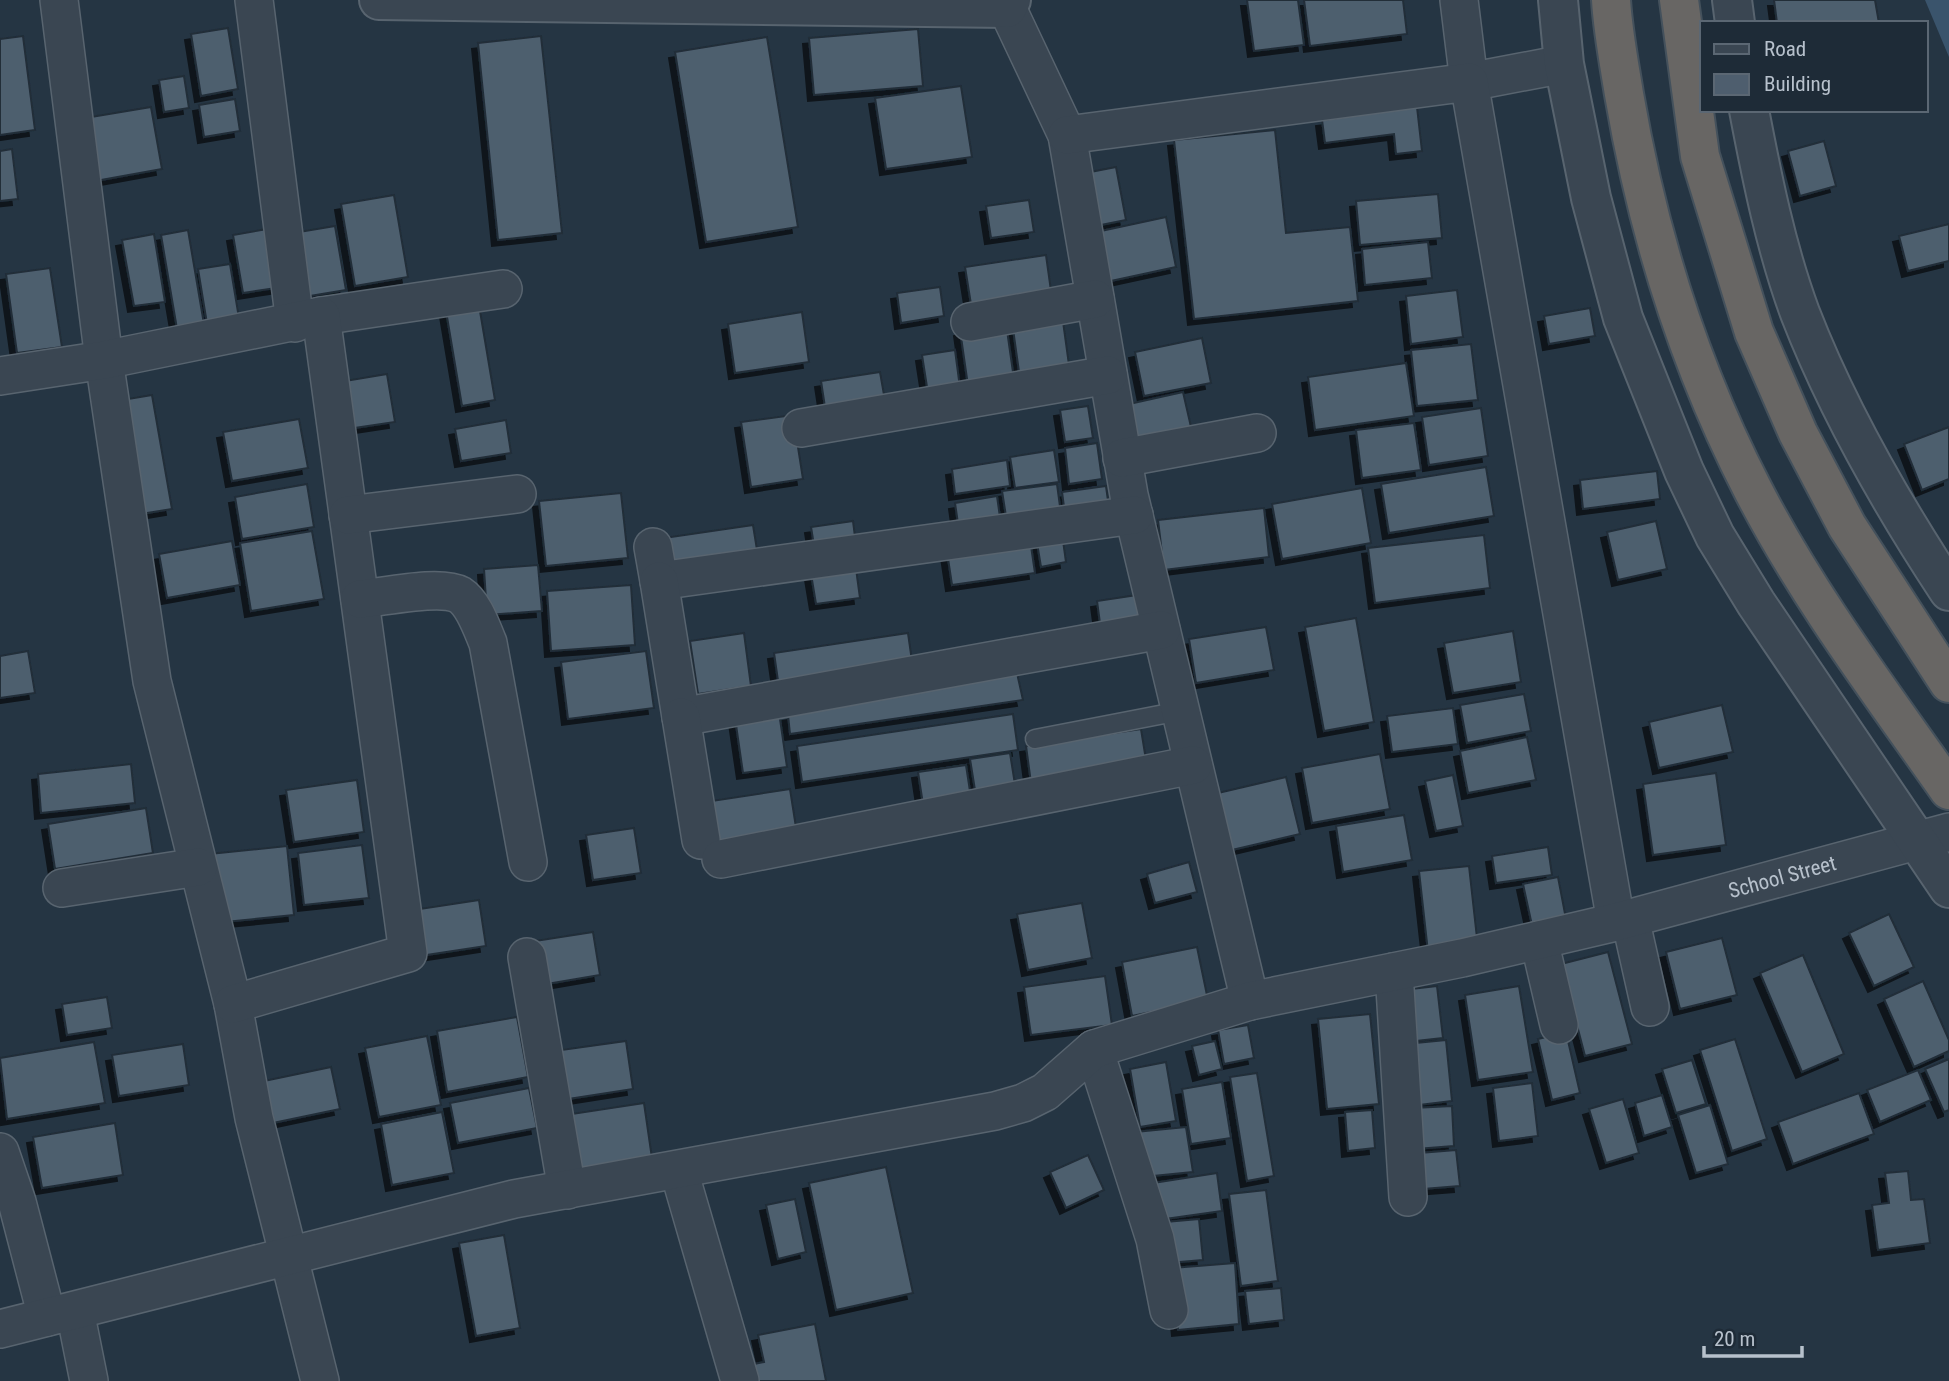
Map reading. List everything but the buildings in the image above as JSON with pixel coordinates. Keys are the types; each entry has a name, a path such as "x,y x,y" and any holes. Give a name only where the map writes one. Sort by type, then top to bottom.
{"highway":[{"path":"1611,0 1632,140 1662,264 1705,381 1753,489 1807,582 1949,790"},
{"path":"1679,0 1700,156 1754,332 1798,433 1847,526 1949,683"}],"street":[{"path":"59,0 104,360 152,681 233,1004 254,1118 320,1381"},
{"path":"233,1004 408,953 348,515 308,320 254,0"},
{"path":"379,0 1009,4 1067,135 1134,515 1250,1001"},
{"path":"1459,0 1469,82 1623,920 1650,1007"},
{"path":"1558,0 1564,64 1591,198 1623,318 1684,471 1715,536 1756,603 1932,836 1949,888"},
{"path":"1732,0 1735,21"},
{"path":"1067,135 1469,82 1564,64"},
{"path":"1749,112 1781,252 1800,312 1836,396 1875,472 1949,591"},
{"path":"0,376 104,360 308,320 503,289"},
{"path":"970,322 1095,299"},
{"path":"801,428 1108,375"},
{"path":"1122,458 1257,433"},
{"path":"348,515 517,494"},
{"path":"1134,515 656,564 681,717 711,849 1193,765"},
{"path":"360,599 442,590 461,596 476,615 488,643 528,862"},
{"path":"681,717 1161,631"},
{"name":"School Street","path":"1094,1049 1250,1001 1394,972 1623,920 1932,836"},
{"path":"62,888 198,867"},
{"path":"1539,940 1559,1025"},
{"path":"527,957 567,1190"},
{"path":"1394,972 1408,1197"},
{"path":"0,1329 514,1199 956,1120 1014,1106 1045,1092 1094,1049 1155,1239 1169,1310"},
{"path":"0,1152 17,1202 89,1381"},
{"path":"679,1171 740,1381"}],"lane":[{"path":"1035,739 1180,711"}],"water":[{"path":"1925,0 1949,0 1949,57"}]}
